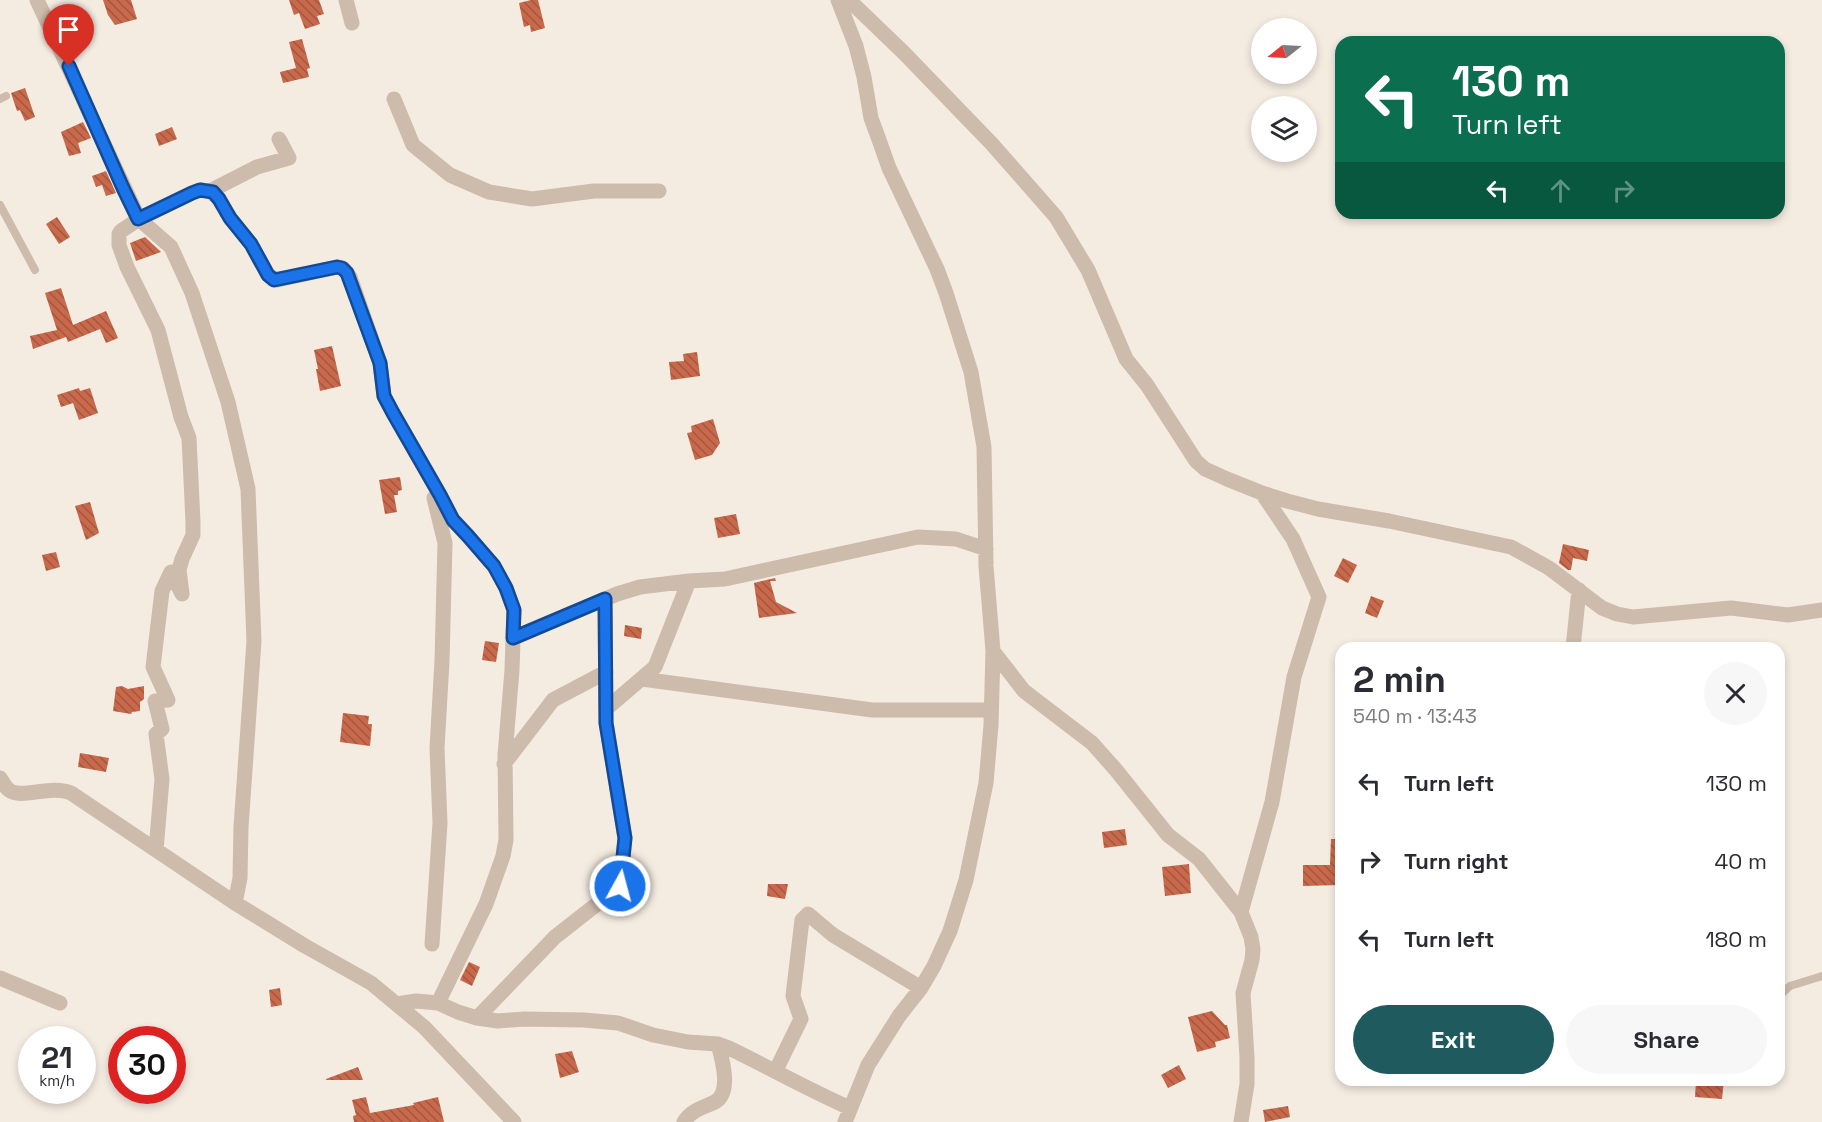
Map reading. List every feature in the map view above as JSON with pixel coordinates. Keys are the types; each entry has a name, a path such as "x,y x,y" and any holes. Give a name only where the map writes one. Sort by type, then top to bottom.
{"street":[{"path":"37,0 138,219 171,247 192,292 228,402 248,489 254,641 241,816 240,878 235,903"},
{"path":"346,0 352,24"},
{"path":"397,1004 416,1001 438,1003 477,1018 498,1021 524,1019 603,1021 688,1042 718,1044 776,1070 820,1094 848,1115 868,1065 899,1016 921,988 950,931 966,880 986,783 993,651 987,589 984,447 970,372 937,268 889,168 872,118 856,46 838,0"},
{"path":"849,0 975,127 1056,217 1088,270 1126,359 1152,392 1196,461 1205,469 1262,493 1318,509 1389,521 1511,547 1549,568 1602,608 1617,614 1633,616 1731,608 1788,615 1822,610"},
{"path":"394,99 413,145 450,175 489,192 532,199 594,191 659,191"},
{"path":"156,850 162,778 156,734 162,729 154,701 168,700 153,667 162,591 171,572 182,594 179,570 193,535 189,438 153,318 127,267 118,241 120,231 138,219 192,193 200,190 210,191 257,167 289,158 279,139"},
{"path":"210,191 219,199 230,218 251,244 272,279 337,267 347,273 380,363 384,396 453,520 494,566 506,588 514,610 512,670 504,764 506,840 503,856 486,904 438,1003"},
{"path":"429,474 445,543 437,748 440,823 432,944"},
{"path":"1241,912 1272,802 1294,677 1319,597 1293,539 1262,493"},
{"path":"513,638 629,589 725,579 918,537 956,539 986,549"},
{"path":"606,710 655,667 689,581"},
{"path":"1574,642 1579,590"},
{"path":"477,1018 555,937 620,886 625,838 606,723 605,599"},
{"path":"993,651 1024,691 1092,743 1168,835 1199,859 1241,912 1253,949 1243,993 1247,1084 1241,1122"},
{"path":"504,764 534,728 553,700 606,672"},
{"path":"642,679 872,710 991,710"},
{"path":"0,778 7,789 18,794 55,789 71,793 235,903 371,983 424,1027 514,1122"},
{"path":"776,1070 801,1019 794,996 802,920 808,914 833,935 921,988"},
{"path":"0,978 60,1003"},
{"path":"684,1122 692,1112 718,1100 722,1095 725,1077 718,1044"}],"lane":[{"path":"0,205 36,270"},
{"path":"1785,991 1790,986 1822,976"}],"building":[{"path":"103,0 131,0 137,19 115,25 108,15"},
{"path":"289,0 319,0 324,14 317,16 320,24 305,29 299,13 294,15"},
{"path":"538,0 545,28 531,32 530,25 524,27 519,3"},
{"path":"302,39 310,68 307,69 309,77 283,83 280,72 296,68 289,42"},
{"path":"25,88 35,117 25,121 20,110 17,111 11,93"},
{"path":"83,122 91,138 78,143 81,153 69,156 61,132"},
{"path":"172,127 177,139 159,146 155,134"},
{"path":"106,171 116,193 106,196 102,185 96,187 92,176"},
{"path":"57,217 70,237 59,244 46,224"},
{"path":"145,237 161,252 136,261 130,243"},
{"path":"61,288 73,325 106,311 118,338 106,343 100,329 68,342 66,337 33,349 30,336 57,330 45,293"},
{"path":"332,346 341,386 320,391 314,350"},
{"path":"697,352 700,376 671,380 669,362 684,361 683,354"},
{"path":"79,388 80,391 90,388 98,413 79,420 73,403 61,407 57,395"},
{"path":"713,419 720,443 712,455 695,460 687,433 692,432 691,426"},
{"path":"400,477 402,490 398,491 398,495 394,495 397,512 385,514 379,480"},
{"path":"90,502 99,533 86,540 75,506"},
{"path":"736,514 740,534 718,538 714,518"},
{"path":"1563,544 1589,550 1587,561 1573,558 1571,570 1568,570 1559,563"},
{"path":"56,552 60,567 46,571 42,555"},
{"path":"1343,558 1357,565 1348,583 1334,576"},
{"path":"775,578 776,581 770,581 776,602 797,613 759,618 754,583"},
{"path":"1371,596 1384,601 1377,618 1365,613"},
{"path":"625,625 642,628 641,639 624,636"},
{"path":"485,641 499,643 496,662 482,660"},
{"path":"122,686 128,689 144,686 144,699 140,702 140,711 131,714 113,711 116,687"},
{"path":"343,713 369,716 368,724 372,724 370,746 340,742"},
{"path":"80,753 109,758 106,772 78,767"},
{"path":"1125,829 1127,845 1104,848 1102,832"},
{"path":"1331,839 1335,839 1335,885 1303,886 1303,865 1330,865"},
{"path":"1189,864 1191,893 1165,896 1162,867"},
{"path":"768,884 788,884 785,899 767,896"},
{"path":"469,962 480,967 472,986 460,980"},
{"path":"280,988 282,1005 271,1007 269,990"},
{"path":"1212,1011 1227,1025 1230,1038 1215,1042 1216,1047 1197,1052 1188,1017"},
{"path":"572,1051 579,1072 560,1078 555,1054"},
{"path":"1179,1065 1186,1079 1168,1088 1161,1075"},
{"path":"358,1067 363,1080 326,1080 326,1079"},
{"path":"1696,1086 1723,1086 1722,1099 1695,1097"},
{"path":"366,1097 370,1113 414,1105 413,1103 438,1097 444,1122 354,1122 353,1116 356,1115 352,1100"},
{"path":"1288,1106 1290,1117 1265,1122 1263,1110"}],"route":[{"path":"69,66 138,219 192,193 200,190 210,191 219,199 230,218 251,244 272,279 337,267 344,269 350,277 380,363 384,396 448,513 494,566 506,588 514,610 513,638 605,599 606,723 625,838 620,886"}]}
